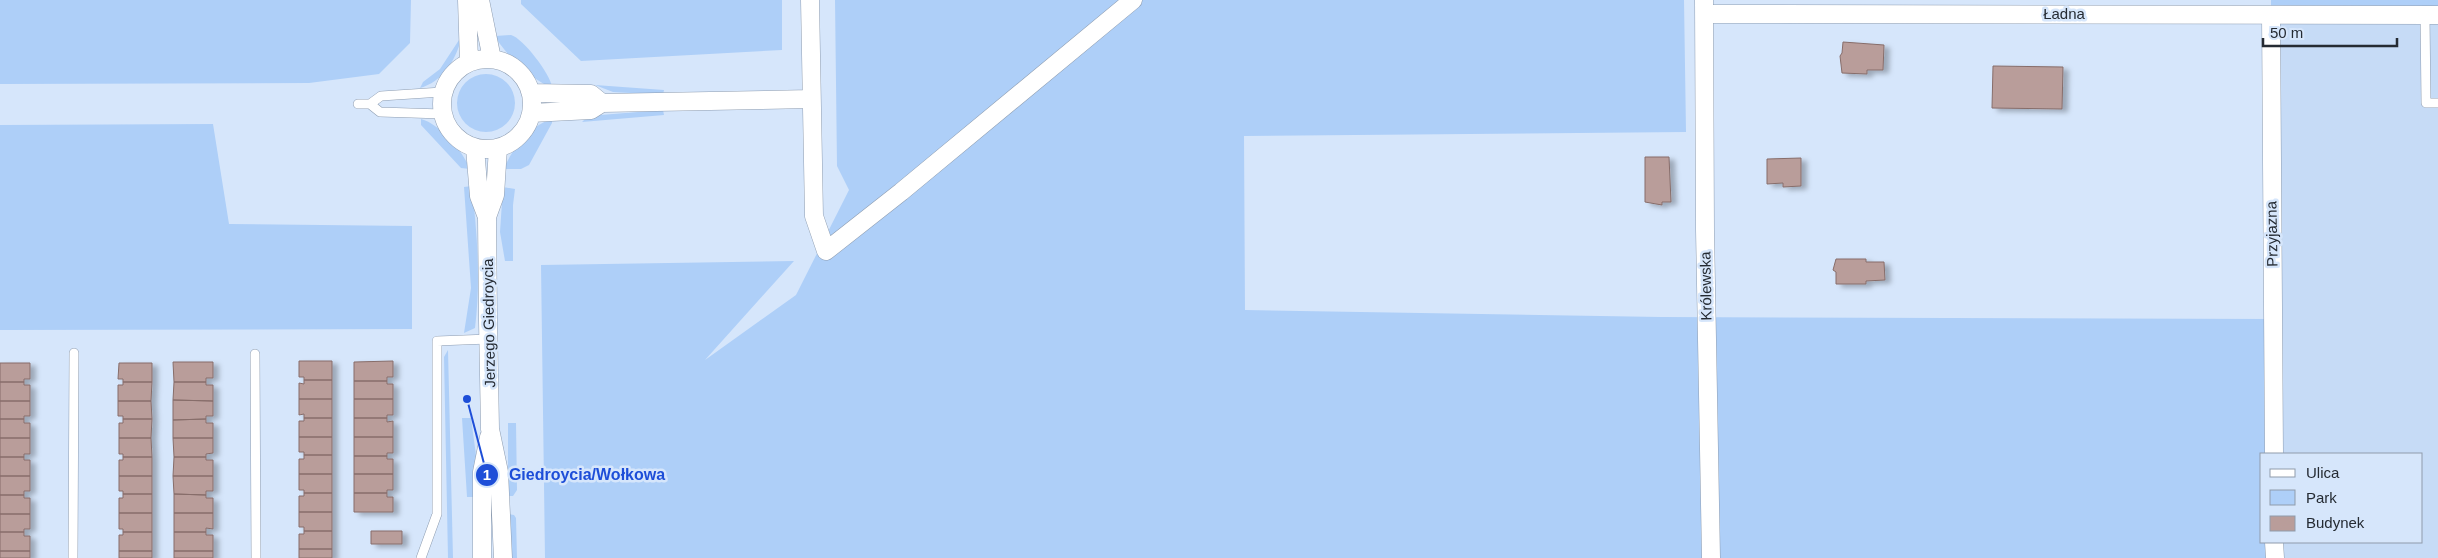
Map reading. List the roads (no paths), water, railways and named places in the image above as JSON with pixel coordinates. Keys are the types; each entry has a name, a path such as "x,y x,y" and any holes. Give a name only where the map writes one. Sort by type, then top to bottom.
{"street":[{"path":"467,0 469,62"},
{"path":"480,0 492,59"},
{"path":"810,0 814,216 826,251 908,186 1133,0"},
{"name":"Ładna","path":"1704,7 2271,15 2431,15"},
{"name":"Królewska","path":"1704,7 1705,220 1711,558"},
{"name":"Przyjazna","path":"2271,15 2274,453"},
{"path":"492,59 505,62 517,70 526,80 531,93 531,113 527,125 520,136 498,148 475,148 454,136 442,114 442,92 448,80 457,69 469,62 492,59"},
{"path":"531,93 591,94 602,103"},
{"path":"531,113 591,110 602,103 811,99"},
{"name":"Jerzego Giedroycia","path":"475,148 479,196 487,217 490,429 482,472 482,558"},
{"name":"Jerzego Giedroycia","path":"487,217 495,195 498,148"},
{"name":"Jerzego Giedroycia","path":"490,429 500,472 503,558"},
{"path":"2274,543 2274,558"}],"lane":[{"path":"2431,15 2426,103 2438,103"},
{"path":"358,104 370,104 381,96 442,92"},
{"path":"370,104 380,112 442,114"},
{"path":"421,558 437,514 437,341 489,339"},
{"path":"74,353 74,558"},
{"path":"255,354 256,558"}],"place":[{"name":"Giedroycia/Wołkowa","path":"467,399"}]}
